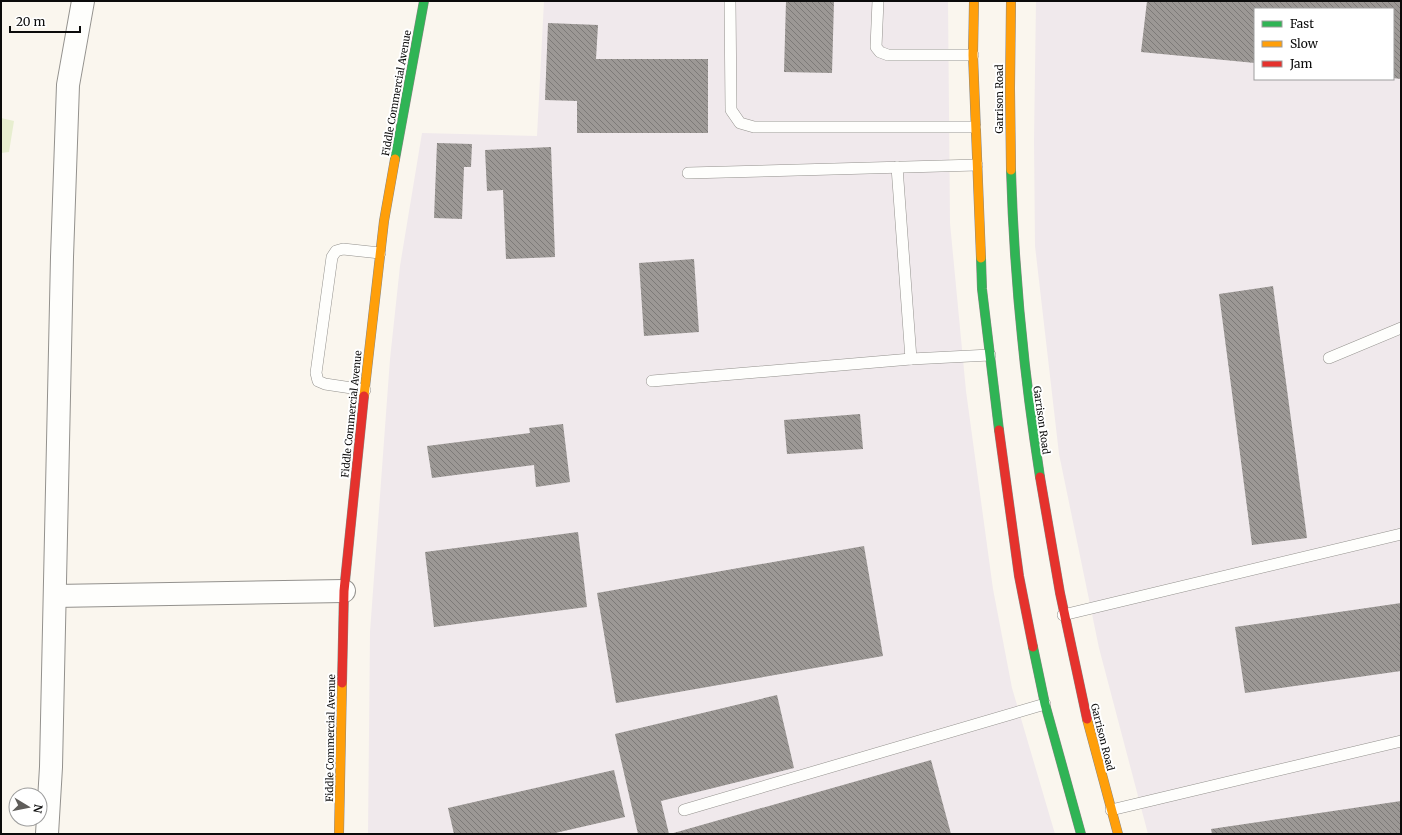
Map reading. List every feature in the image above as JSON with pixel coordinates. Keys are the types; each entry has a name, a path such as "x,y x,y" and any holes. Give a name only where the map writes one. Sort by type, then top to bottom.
{"main road":[{"name":"Fiddle Commercial Avenue","path":"339,834 344,591 384,220 424,1"},
{"path":"974,1 973,55 982,289 1002,456 1019,576 1045,704 1081,834"},
{"name":"Garrison Road","path":"1011,1 1010,174 1016,278 1025,376 1040,486 1063,615 1084,706 1118,834"}],"street":[{"path":"47,834 51,767 62,257 68,85 83,1"},
{"path":"55,596 344,591"}],"lane":[{"path":"730,1 731,110 740,123 754,127 975,127"},
{"path":"878,1 876,47 880,52 888,55 973,55"},
{"path":"688,173 977,165"},
{"path":"897,167 911,360"},
{"path":"365,390 325,384 318,381 316,373 332,257 336,251 343,249 380,253"},
{"path":"1329,358 1401,328"},
{"path":"652,381 990,354"},
{"path":"1063,615 1401,534"},
{"path":"684,810 1045,704"},
{"path":"1111,810 1401,741"}],"shaded area":[{"path":"544,1 948,1 950,223 966,391 993,589 1012,688 1055,834 368,834 370,632 390,359 400,266 422,133 537,136"},
{"path":"1036,1 1401,1 1401,834 1148,834 1099,648 1059,454 1035,246 1034,141"}],"green space":[{"path":"1,118 14,121 9,152 1,153"}],"building":[{"path":"786,1 834,1 832,73 784,72"},
{"path":"1147,1 1401,1 1401,79 1394,78 1394,8 1254,8 1254,63 1141,52"},
{"path":"548,23 598,25 596,59 708,59 708,133 577,133 577,101 545,100"},
{"path":"437,143 472,144 471,167 464,167 462,219 434,218"},
{"path":"551,147 555,257 506,259 503,190 487,191 485,150"},
{"path":"694,259 699,332 644,336 639,263"},
{"path":"1273,286 1307,538 1252,545 1219,294"},
{"path":"860,414 863,449 787,454 784,420"},
{"path":"563,424 570,482 536,487 534,465 432,478 427,446 530,433 529,428"},
{"path":"578,532 587,607 434,627 425,552"},
{"path":"864,546 883,656 616,703 597,593"},
{"path":"1401,603 1401,671 1245,693 1235,627"},
{"path":"777,695 794,768 661,801 669,834 638,834 615,734"},
{"path":"931,760 951,834 670,834"},
{"path":"614,770 625,817 551,834 454,834 448,808"},
{"path":"1401,801 1401,834 1212,834 1211,829"}],"traffic: fast":[{"path":"395,159 424,1"},
{"path":"1011,170 1017,285 1029,400 1040,477"},
{"path":"981,258 982,289 999,430"},
{"path":"1033,647 1045,704 1081,834"}],"traffic: slow":[{"path":"974,1 973,55 981,258"},
{"path":"1011,1 1011,170"},
{"path":"364,396 384,221 395,159"},
{"path":"339,834 342,683"},
{"path":"1087,719 1118,834"}],"traffic: jam":[{"path":"342,683 344,591 364,396"},
{"path":"999,430 1019,576 1033,647"},
{"path":"1040,477 1060,593 1087,719"}]}
